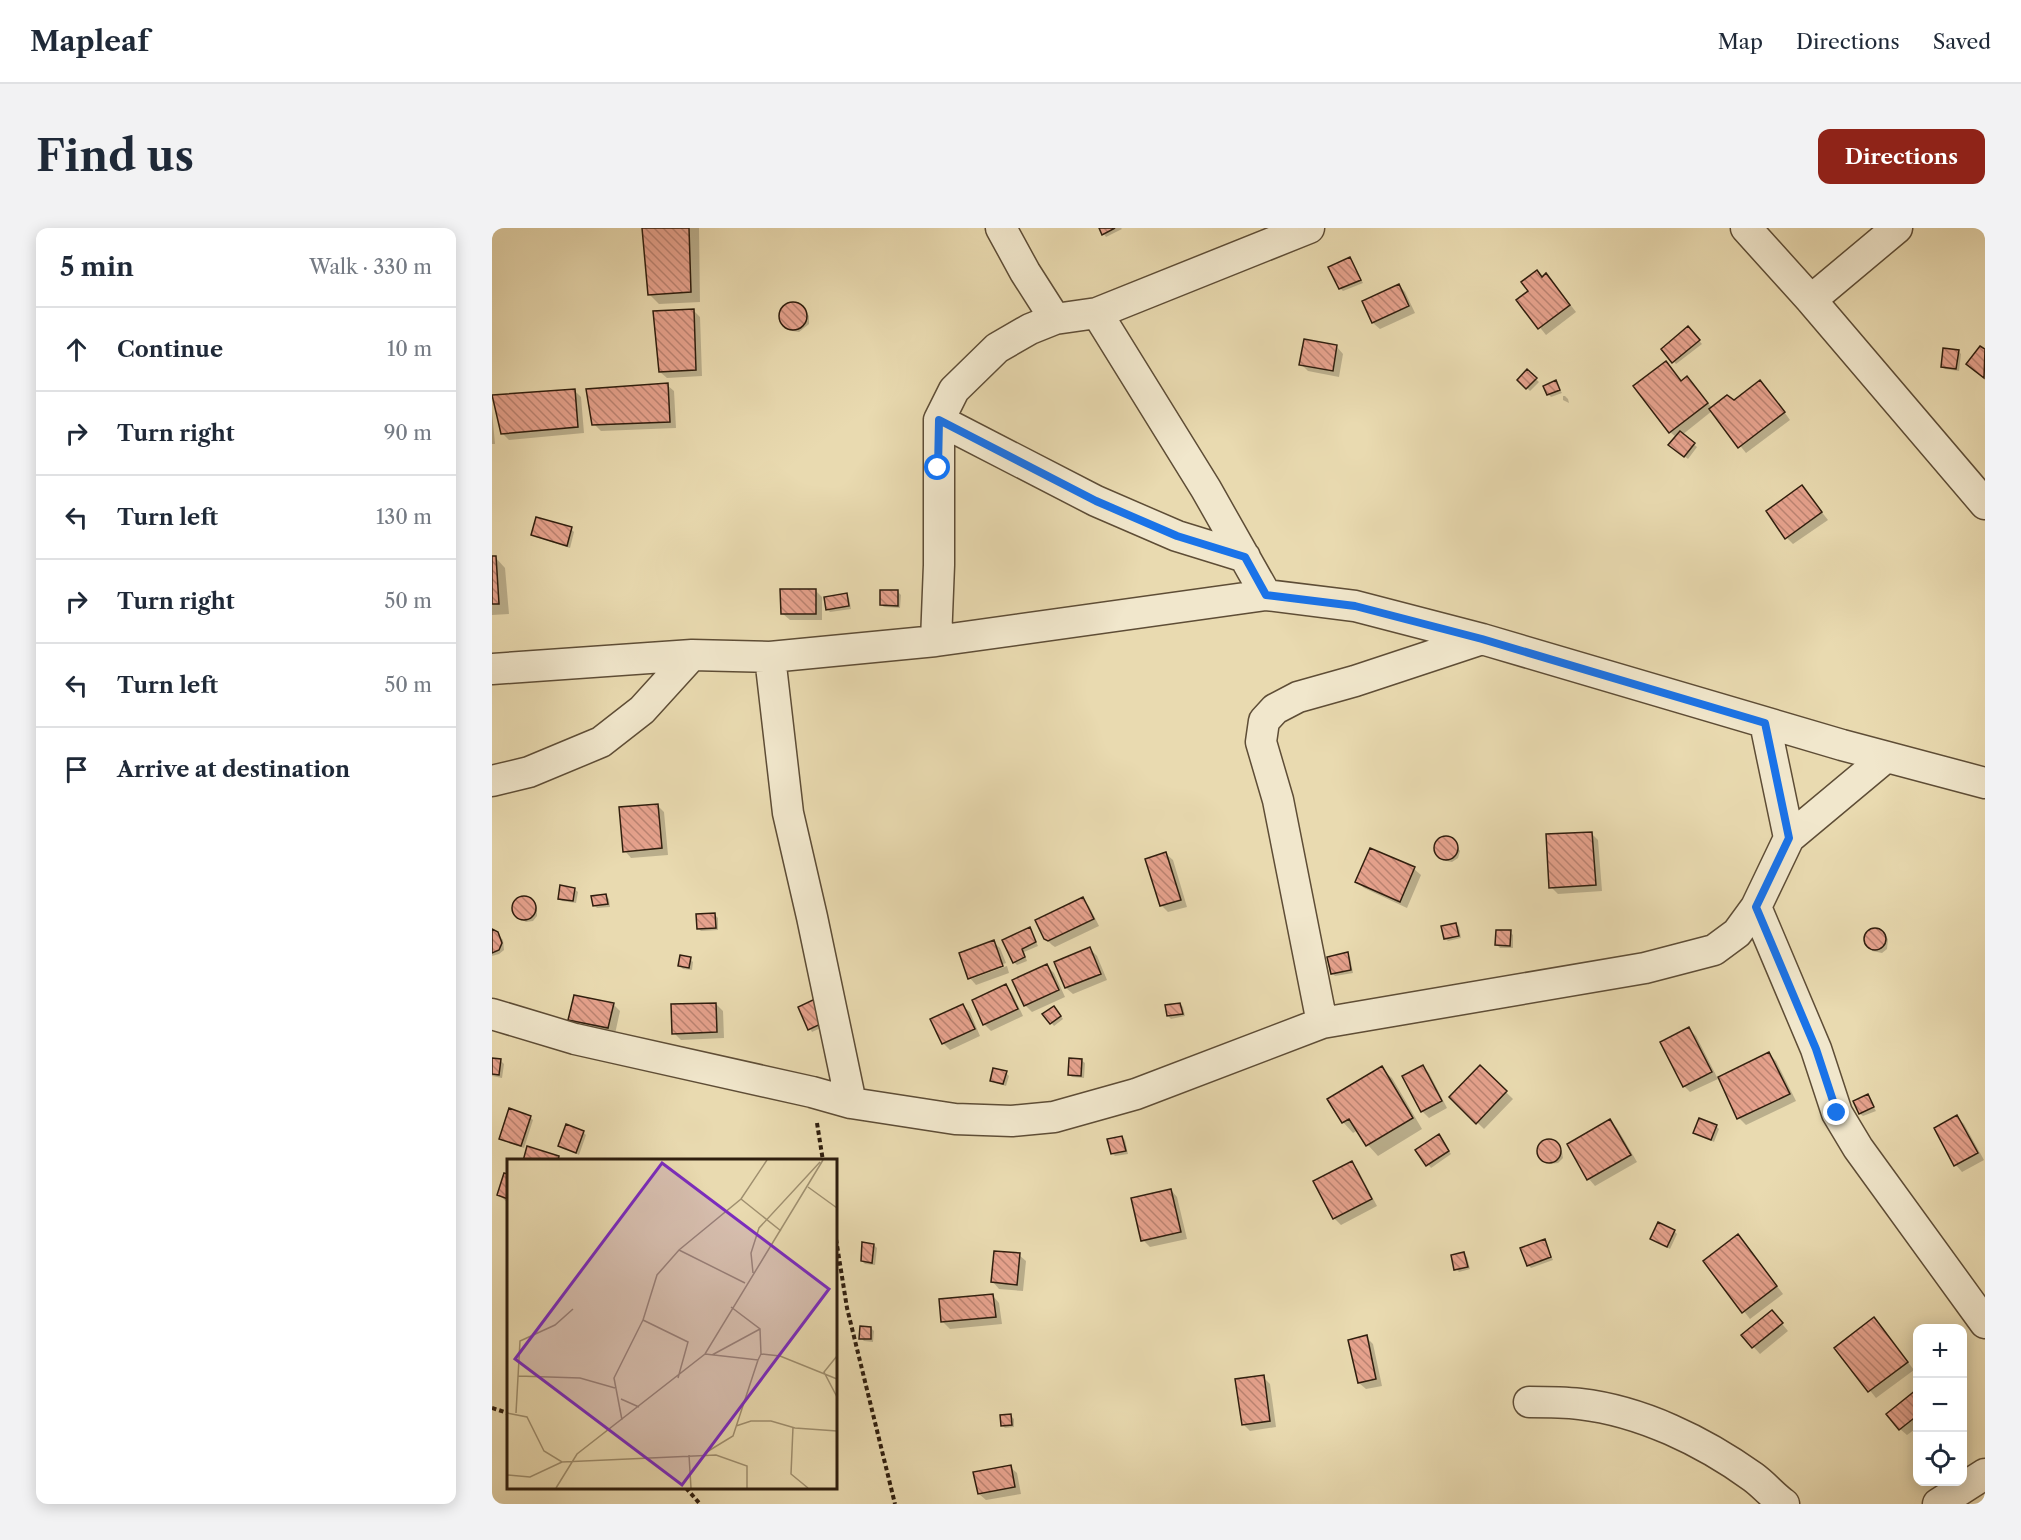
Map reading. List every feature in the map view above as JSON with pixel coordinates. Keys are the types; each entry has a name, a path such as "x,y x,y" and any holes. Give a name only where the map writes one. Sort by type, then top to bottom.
{"street":[{"path":"1001,228 1025,272 1055,319"},
{"path":"936,640 939,565 939,420 954,390 997,348 1029,329 1055,319 1096,313 1309,228"},
{"path":"1811,300 1897,228"},
{"path":"1746,230 1811,300 1985,504"},
{"path":"1096,313 1206,489 1266,595"},
{"path":"939,420 1096,501 1177,536 1245,557"},
{"path":"492,669 692,655 770,657 936,640 1266,595 1355,606 1482,639 1765,723 1985,783"},
{"path":"1323,1023 1278,800 1261,742 1264,721 1275,709 1298,697 1355,681 1482,639"},
{"path":"492,781 529,772 602,742 642,710 692,655"},
{"path":"770,657 788,813 851,1104"},
{"path":"1765,723 1789,838"},
{"path":"492,1014 575,1040 812,1092 851,1104 955,1119 1012,1121 1054,1117 1136,1094 1323,1023 1645,968 1714,950 1737,933 1756,907 1789,838 1886,757"},
{"path":"1756,907 1816,1049 1837,1113 1858,1148 1985,1323"},
{"path":"1529,1402 1580,1404 1633,1416 1676,1432 1723,1457 1754,1478 1784,1504"},
{"path":"1938,1504 1985,1474"}],"path":[{"path":"812,1092 823,1159"},
{"path":"837,1245 847,1308 895,1504"},
{"path":"492,1408 507,1413"},
{"path":"687,1489 700,1504"}],"building":[{"path":"642,228 689,228 691,292 648,295"},
{"path":"1099,228 1115,228 1102,235"},
{"path":"1350,257 1361,280 1339,289 1328,267"},
{"path":"1537,270 1542,277 1546,273 1570,305 1538,329 1516,300 1528,291 1521,282"},
{"path":"1399,284 1409,306 1372,323 1362,301"},
{"path":"793,302 803,306 807,316 803,326 793,330 783,326 779,316 783,306"},
{"path":"694,309 696,370 659,372 653,311"},
{"path":"1688,326 1700,340 1672,363 1661,349"},
{"path":"1304,339 1337,345 1333,371 1299,365"},
{"path":"1980,346 1985,349 1984,378 1966,364"},
{"path":"1943,348 1959,350 1956,369 1941,367"},
{"path":"1666,361 1681,381 1687,376 1708,403 1669,433 1633,386"},
{"path":"1527,369 1537,378 1526,389 1517,380"},
{"path":"1556,380 1560,390 1547,395 1543,386"},
{"path":"1760,380 1785,412 1738,448 1709,409 1727,395 1734,400"},
{"path":"668,383 670,422 592,425 586,389"},
{"path":"575,389 578,427 501,434 492,395"},
{"path":"1680,431 1695,443 1684,457 1668,445"},
{"path":"1802,485 1822,512 1785,539 1766,511"},
{"path":"536,517 572,527 567,546 531,535"},
{"path":"492,556 496,556 499,604 492,604"},
{"path":"780,589 816,589 816,614 781,614"},
{"path":"880,590 898,590 898,606 880,605"},
{"path":"847,593 849,606 826,610 824,597"},
{"path":"658,804 662,848 623,852 619,807"},
{"path":"1592,832 1596,885 1549,888 1546,834"},
{"path":"1446,836 1454,840 1458,848 1454,856 1446,860 1438,856 1434,848 1438,840"},
{"path":"1370,848 1415,867 1400,902 1355,882"},
{"path":"1166,852 1181,900 1160,906 1145,859"},
{"path":"560,885 575,888 573,901 558,899"},
{"path":"606,894 608,904 593,906 591,896"},
{"path":"524,896 533,899 536,908 533,917 524,920 515,917 512,908 515,899"},
{"path":"1083,897 1094,919 1048,941 1044,939 1035,920"},
{"path":"715,913 716,928 697,929 696,914"},
{"path":"1456,923 1459,936 1444,939 1441,926"},
{"path":"1030,927 1036,942 1022,949 1025,957 1013,963 1002,940"},
{"path":"1871,928 1879,928 1886,935 1886,943 1879,950 1871,950 1864,943 1864,935"},
{"path":"492,929 498,932 502,943 499,950 492,953"},
{"path":"1496,930 1511,930 1510,946 1495,945"},
{"path":"994,940 1003,966 968,979 959,953"},
{"path":"1090,947 1101,974 1065,988 1054,962"},
{"path":"1348,952 1351,970 1331,974 1327,957"},
{"path":"680,955 691,957 689,968 678,966"},
{"path":"1047,964 1059,990 1024,1006 1012,980"},
{"path":"1006,984 1018,1009 983,1025 972,1000"},
{"path":"574,995 614,1003 608,1028 568,1020"},
{"path":"815,999 825,1022 808,1030 798,1007"},
{"path":"716,1003 717,1032 672,1034 671,1004"},
{"path":"1180,1003 1183,1014 1167,1016 1165,1005"},
{"path":"963,1004 975,1029 942,1044 930,1019"},
{"path":"1054,1006 1061,1016 1050,1024 1042,1014"},
{"path":"1689,1027 1712,1072 1683,1087 1660,1042"},
{"path":"1769,1052 1790,1094 1737,1119 1718,1077"},
{"path":"492,1058 501,1059 499,1075 492,1074"},
{"path":"1069,1058 1082,1059 1081,1076 1068,1075"},
{"path":"1423,1065 1442,1101 1421,1112 1402,1076"},
{"path":"1480,1065 1507,1091 1476,1124 1449,1097"},
{"path":"1382,1066 1413,1118 1366,1146 1349,1119 1342,1123 1327,1099"},
{"path":"993,1068 1007,1071 1003,1084 990,1081"},
{"path":"1868,1094 1874,1107 1859,1114 1853,1101"},
{"path":"509,1108 531,1116 521,1146 499,1139"},
{"path":"1957,1115 1978,1153 1954,1166 1934,1128"},
{"path":"1699,1118 1717,1125 1711,1140 1693,1133"},
{"path":"1610,1119 1631,1155 1587,1180 1567,1144"},
{"path":"566,1124 584,1131 576,1153 558,1146"},
{"path":"1439,1134 1449,1151 1426,1166 1415,1150"},
{"path":"1122,1136 1126,1151 1111,1154 1107,1139"},
{"path":"1549,1139 1557,1143 1561,1151 1557,1159 1549,1163 1541,1159 1537,1151 1541,1143"},
{"path":"527,1146 559,1156 558,1159 524,1159"},
{"path":"1352,1161 1372,1199 1333,1219 1313,1181"},
{"path":"504,1173 507,1174 507,1199 497,1195"},
{"path":"1171,1189 1181,1232 1141,1241 1131,1198"},
{"path":"1658,1222 1675,1230 1667,1247 1650,1239"},
{"path":"1738,1234 1777,1286 1742,1313 1703,1261"},
{"path":"1545,1239 1551,1257 1527,1266 1520,1248"},
{"path":"862,1242 874,1244 872,1263 861,1261"},
{"path":"994,1251 1020,1253 1017,1285 991,1282"},
{"path":"1464,1252 1468,1267 1454,1270 1451,1255"},
{"path":"993,1294 996,1317 941,1322 939,1299"},
{"path":"1772,1310 1783,1323 1752,1348 1741,1335"},
{"path":"1874,1317 1908,1362 1868,1392 1834,1348"},
{"path":"860,1326 871,1327 871,1339 859,1339"},
{"path":"1367,1335 1376,1379 1358,1383 1348,1340"},
{"path":"1264,1375 1270,1421 1242,1425 1235,1379"},
{"path":"1913,1392 1913,1419 1899,1430 1886,1414"},
{"path":"1011,1414 1012,1425 1001,1426 1000,1415"},
{"path":"1011,1465 1015,1487 978,1494 973,1472"}],"route":[{"path":"938,468 939,420 1096,501 1177,536 1245,557 1266,595 1355,606 1482,639 1765,723 1779,781 1789,838 1756,907 1816,1049 1837,1113"}]}
